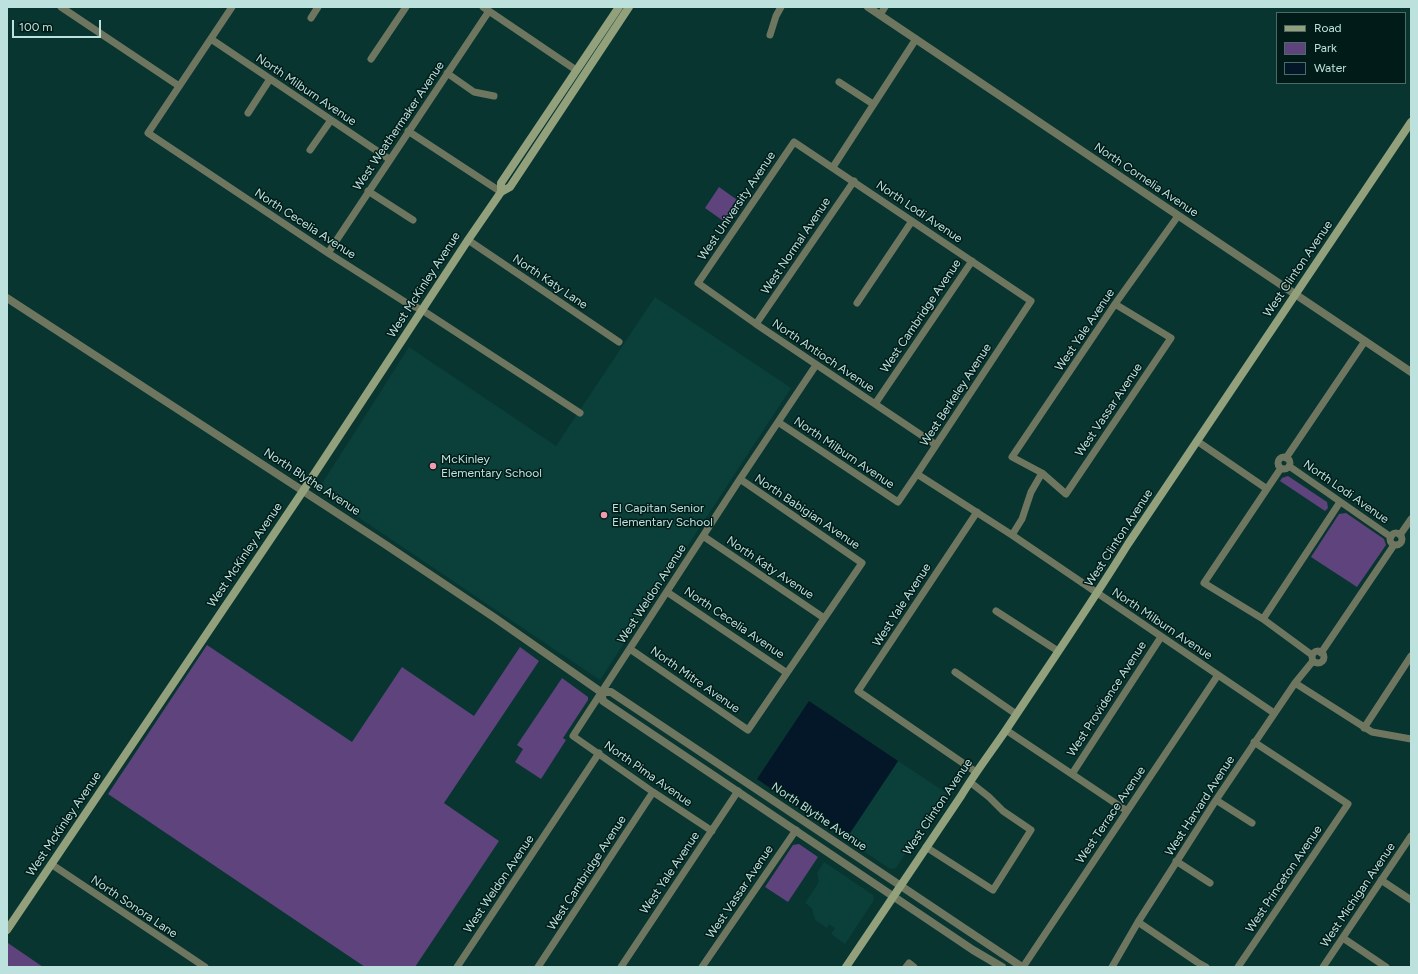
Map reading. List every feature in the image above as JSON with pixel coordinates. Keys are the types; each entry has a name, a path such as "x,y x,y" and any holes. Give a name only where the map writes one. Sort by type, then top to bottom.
{"main road":[{"name":"West McKinley Avenue","path":"501,192 501,183 619,7"},
{"name":"West McKinley Avenue","path":"7,930 303,491 468,240 501,192 510,187 629,7"},
{"name":"West Clinton Avenue","path":"846,967 1098,593 1128,544 1411,122"}],"street":[{"path":"61,7 179,86"},
{"name":"North Cecelia Avenue","path":"232,7 148,133 328,253 405,302 422,310 580,413"},
{"path":"311,18 318,7"},
{"path":"371,59 406,7"},
{"path":"770,35 776,16 781,7"},
{"name":"North Cornelia Avenue","path":"868,7 1411,372"},
{"path":"880,15 885,7"},
{"path":"486,9 576,70"},
{"name":"West Weathermaker Avenue","path":"328,253 447,73 486,9"},
{"name":"North Milburn Avenue","path":"211,39 389,159"},
{"path":"833,167 916,39"},
{"path":"447,73 474,92 494,96"},
{"path":"248,113 270,79"},
{"path":"839,82 873,104"},
{"path":"310,150 331,120"},
{"path":"408,131 501,192"},
{"name":"North Lodi Avenue","path":"794,142 1031,301"},
{"name":"West University Avenue","path":"698,283 794,142"},
{"name":"West Normal Avenue","path":"756,324 854,181"},
{"path":"368,191 413,220"},
{"name":"West Yale Avenue","path":"1042,473 1012,457 1115,304 1178,216"},
{"path":"857,303 912,221"},
{"name":"North Katy Lane","path":"468,240 619,342"},
{"name":"West Cambridge Avenue","path":"875,404 972,261"},
{"name":"North Antioch Avenue","path":"698,283 816,365 936,445"},
{"name":"North Blythe Avenue","path":"7,298 82,345 478,607 601,692 611,692 1022,967"},
{"name":"West Berkeley Avenue","path":"898,502 1031,301"},
{"name":"West Vassar Avenue","path":"1042,473 1066,494 1171,338 1115,304"},
{"path":"1281,468 1278,466 1278,462 1282,458 1286,458 1365,341"},
{"name":"West Weldon Avenue","path":"573,736 816,365"},
{"name":"North Milburn Avenue","path":"778,422 898,502"},
{"path":"1197,441 1267,489"},
{"path":"1281,468 1284,469 1289,466 1289,460 1286,458"},
{"name":"North Lodi Avenue","path":"1289,466 1391,537"},
{"path":"1281,468 1204,584 1263,619 1319,663 1324,658 1321,652"},
{"path":"1012,535 1022,518 1031,492 1042,473"},
{"name":"North Milburn Avenue","path":"917,474 1012,535 1274,713"},
{"name":"North Babigian Avenue","path":"740,479 862,563 824,618"},
{"path":"1263,619 1340,502"},
{"name":"West Yale Avenue","path":"976,512 858,691 976,772"},
{"path":"1400,535 1411,519"},
{"path":"1394,545 1391,537 1395,534 1400,535"},
{"path":"1313,658 1316,652 1321,652 1394,545 1402,542 1400,535"},
{"name":"North Katy Avenue","path":"703,536 824,618"},
{"name":"North Cecelia Avenue","path":"667,592 787,673"},
{"path":"996,611 1058,651"},
{"path":"787,673 824,618"},
{"name":"West Providence Avenue","path":"1072,774 1161,637"},
{"name":"North Mitre Avenue","path":"630,649 748,730 787,673"},
{"path":"1364,728 1411,656"},
{"name":"West Harvard Avenue","path":"1112,967 1176,861 1254,742 1313,658"},
{"path":"955,672 1016,714"},
{"name":"West Terrace Avenue","path":"1022,967 1218,675"},
{"path":"1295,683 1372,732 1380,735 1411,739"},
{"name":"North Blythe Avenue","path":"601,692 604,701 973,950 1002,967"},
{"path":"1006,730 1127,811"},
{"name":"North Pima Avenue","path":"573,736 712,831"},
{"name":"West Princeton Avenue","path":"1238,967 1348,804 1254,742"},
{"name":"West Weldon Avenue","path":"457,967 599,753"},
{"path":"926,847 993,890 1031,830 1003,811 989,797 970,782"},
{"name":"West Yale Avenue","path":"621,967 738,791"},
{"name":"West Cambridge Avenue","path":"538,967 653,792"},
{"path":"1216,800 1252,824"},
{"name":"West Vassar Avenue","path":"702,967 796,830"},
{"name":"West Michigan Avenue","path":"1323,967 1411,836"},
{"path":"1176,861 1210,883"},
{"name":"North Sonora Lane","path":"51,864 205,967"},
{"path":"1381,880 1411,900"},
{"path":"1138,922 1195,964 1206,967"},
{"path":"1343,938 1386,967"}],"shaded area":[{"name":"El Capitan Senior Elementary School","path":"655,297 791,388 600,680 318,490 409,347 556,446"},
{"path":"898,761 948,794 931,815 896,868 890,869 846,839"},
{"path":"824,862 873,895 874,900 845,944 831,934 835,928 829,924 827,928 815,920 812,908 805,903 819,882 817,873"}],"green space":[{"path":"719,187 743,204 729,225 705,208"},
{"path":"1288,476 1327,502 1328,508 1325,511 1280,481 1282,478"},
{"path":"1346,513 1384,539 1386,545 1357,587 1311,557 1339,514"},
{"path":"207,645 352,742 402,667 474,716 520,647 539,661 444,803 499,841 415,967 365,967 108,794"},
{"path":"562,678 588,697 588,700 563,738 566,740 541,779 515,762 523,749 517,745"},
{"path":"799,844 818,857 788,902 765,887 793,845"},
{"path":"8,943 43,967 7,967"}],"water":[{"path":"809,701 898,761 846,839 757,779"}],"place":[{"name":"McKinley Elementary School","path":"433,466"},
{"name":"El Capitan Senior Elementary School","path":"604,515"}]}
